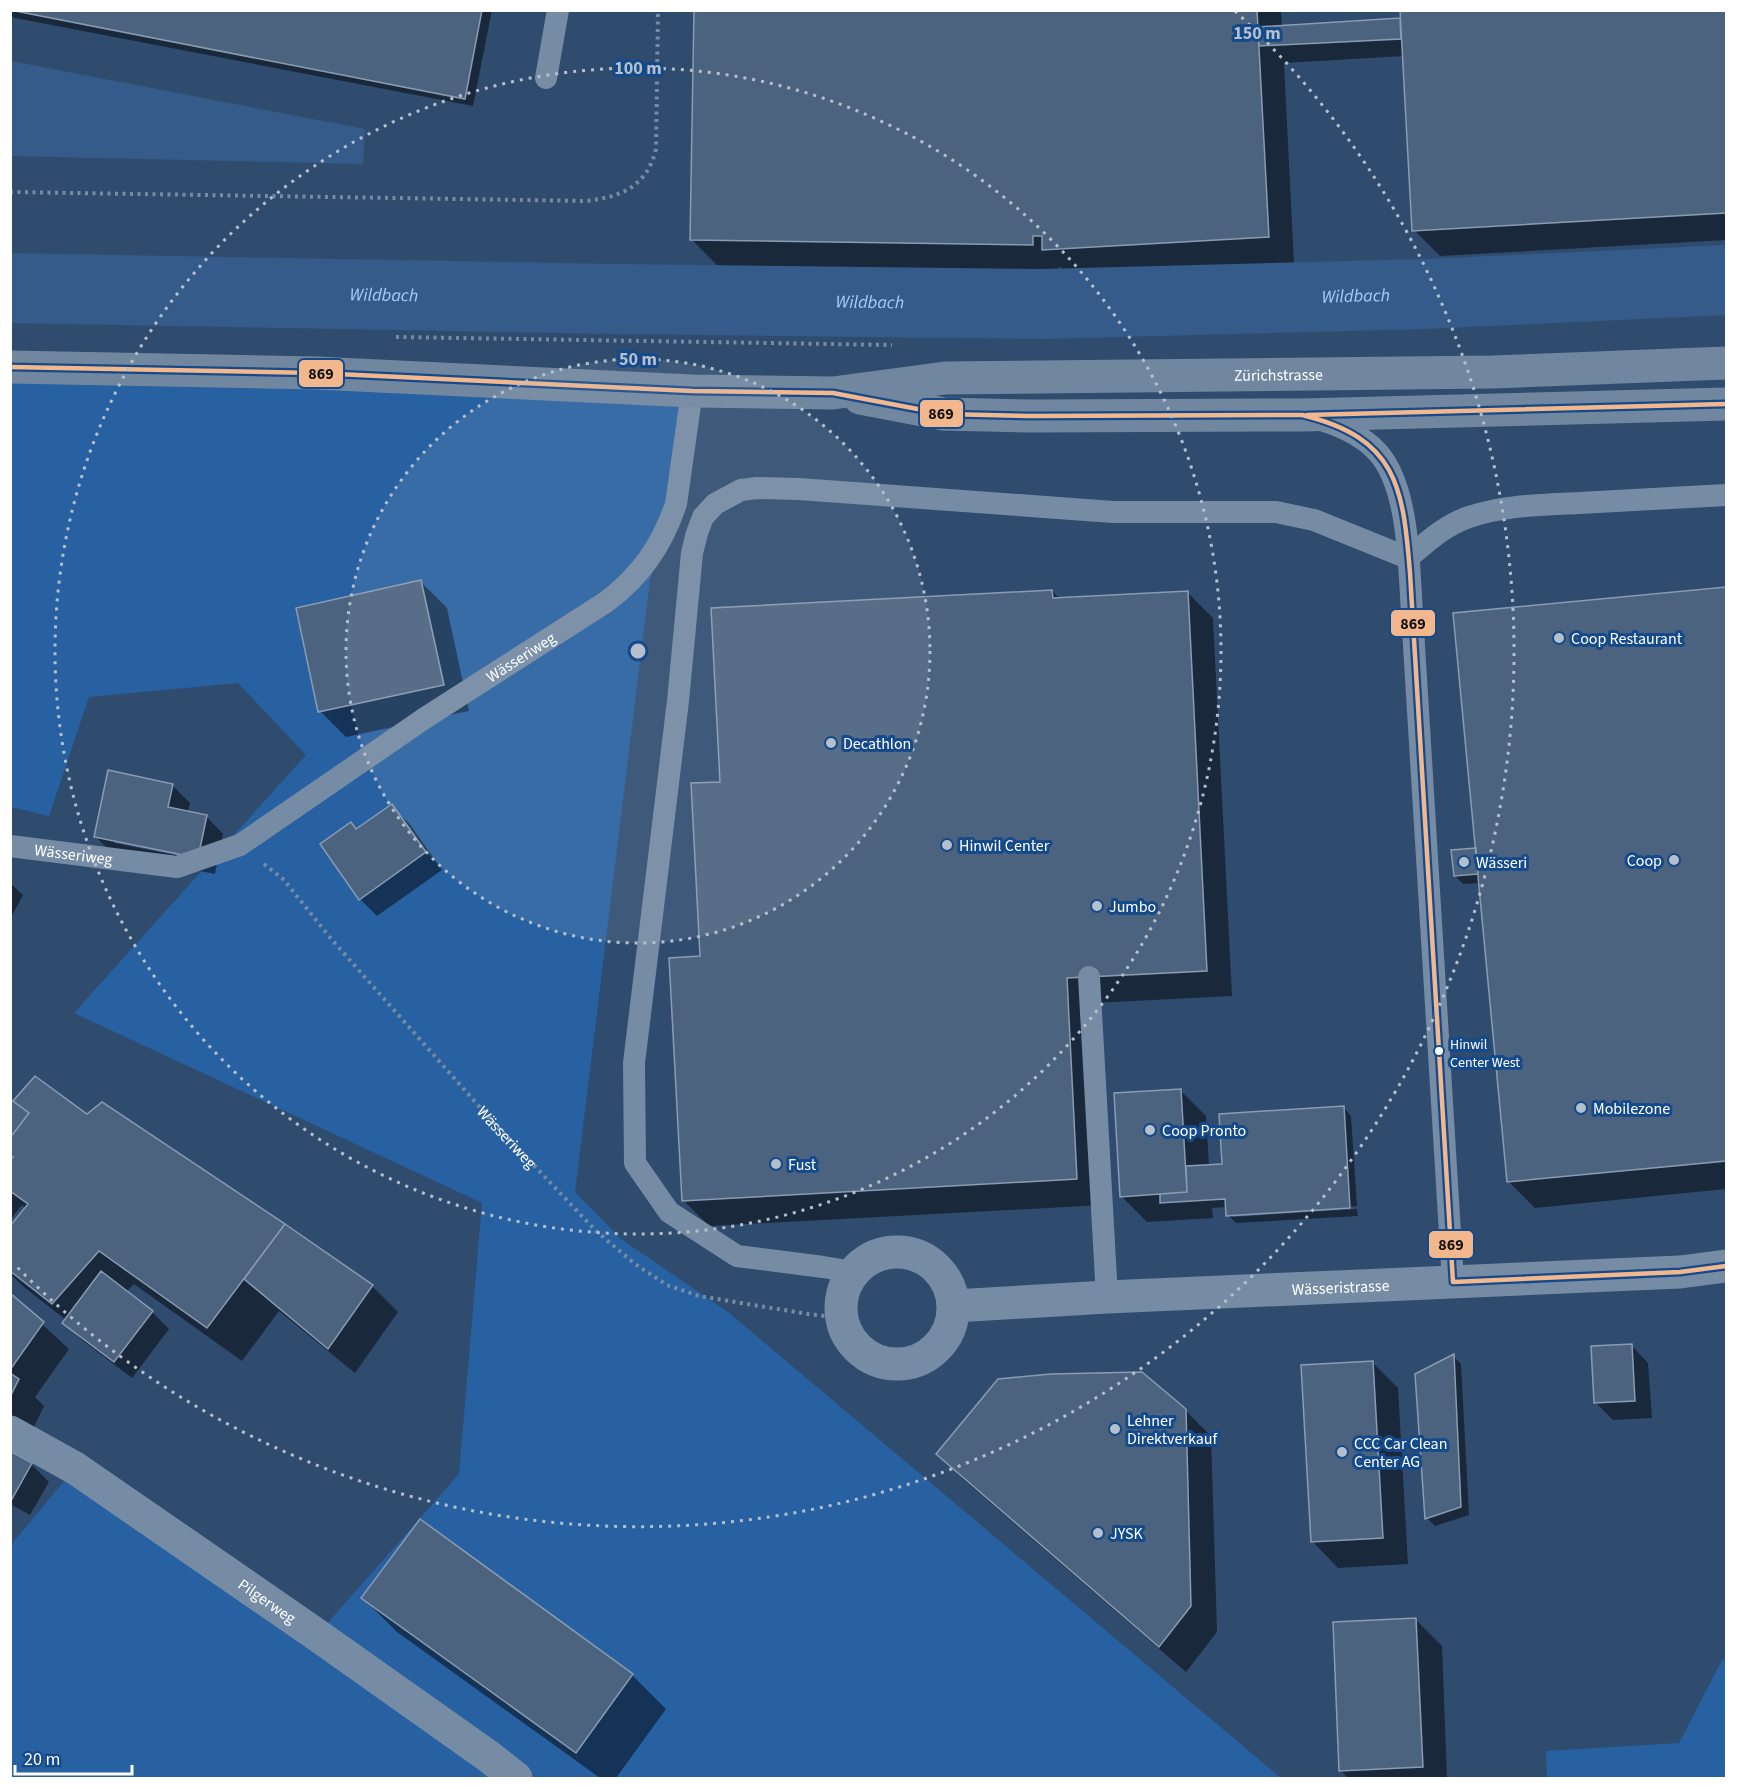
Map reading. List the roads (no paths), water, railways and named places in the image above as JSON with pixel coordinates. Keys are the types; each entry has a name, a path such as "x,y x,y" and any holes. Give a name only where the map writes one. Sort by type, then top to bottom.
{"main road":[{"name":"Zürichstrasse","path":"10,367 316,373 692,391 833,393 945,378 1492,372 1726,363"},
{"name":"Zürichstrasse","path":"833,393 944,414 1030,416 1302,415 1726,404"}],"street":[{"path":"887,1253 906,1253 924,1259 939,1271 950,1287 954,1306 952,1323 945,1339 934,1351 919,1360 903,1364 886,1364 870,1358 847,1334 842,1318 841,1302 845,1286 854,1272 868,1260 887,1253"},
{"name":"Wässeristrasse","path":"954,1306 1107,1297 1680,1272 1726,1266"},
{"name":"Pilgerweg","path":"10,1432 75,1468 317,1635 488,1756 516,1779"}],"lane":[{"path":"546,78 558,10"},
{"name":"Wässeriweg","path":"10,846 177,867 240,845 425,718 606,602 635,577 664,536 676,504 692,391"},
{"path":"1302,415 1330,423 1350,432 1376,450 1383,458 1397,487 1406,531 1453,1282"},
{"path":"854,1272 737,1256 669,1212 634,1163 634,1063 678,701 692,553 704,517 715,504 727,497 741,490 757,488 1102,511 1276,512 1314,520 1408,558"},
{"path":"1408,558 1426,542 1452,525 1469,517 1490,512 1537,506 1726,495"},
{"path":"1089,977 1107,1297"}],"waterway":[{"name":"Wildbach","path":"10,288 1042,304 1426,294 1726,280"}],"place":[{"name":"Coop Restaurant","path":"1559,638"},
{"name":"Decathlon","path":"831,743"},
{"name":"Hinwil Center","path":"947,845"},
{"name":"Coop","path":"1674,860"},
{"name":"Wässeri","path":"1464,862"},
{"name":"Jumbo","path":"1097,906"},
{"name":"Hinwil Center West","path":"1439,1051"},
{"name":"Mobilezone","path":"1581,1108"},
{"name":"Coop Pronto","path":"1150,1130"},
{"name":"Fust","path":"776,1164"},
{"name":"Lehner Direktverkauf","path":"1115,1429"},
{"name":"CCC Car Clean Center AG","path":"1342,1452"},
{"name":"JYSK","path":"1098,1533"}]}
